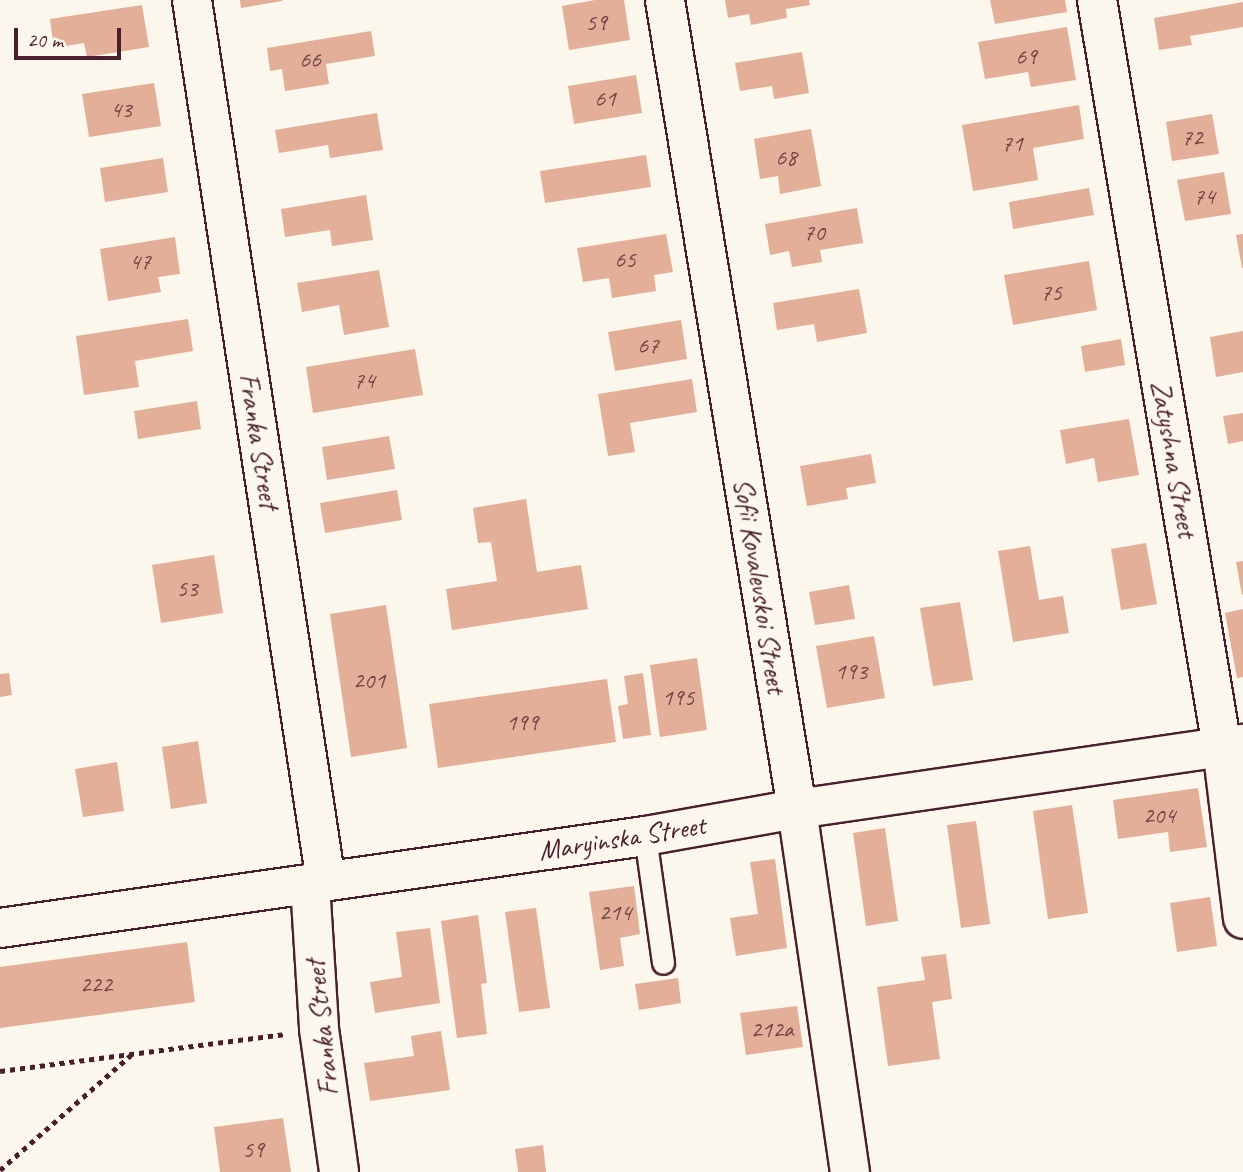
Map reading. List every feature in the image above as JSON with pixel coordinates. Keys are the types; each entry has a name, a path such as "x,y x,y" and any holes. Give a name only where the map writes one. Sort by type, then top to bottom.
{"street":[{"name":"Franka Street","path":"191,0 318,883 319,1029 340,1172"},
{"name":"Sofii Kovalevskoi Street","path":"665,0 797,809 850,1172"},
{"name":"Zatyshna Street","path":"1097,0 1233,745 1243,919"},
{"name":"Maryinska Street","path":"0,928 645,836 797,809 1233,745"}],"lane":[{"path":"645,836 663,963"}],"path":[{"path":"0,1071 319,1029"},
{"path":"0,1170 133,1054"}],"building":[{"path":"240,0 282,0 282,1 241,8"},
{"path":"595,0 624,0 630,40 569,50 562,6"},
{"path":"725,0 809,0 810,5 786,9 787,18 751,25 749,14 728,18"},
{"path":"990,0 1065,0 1067,12 995,24"},
{"path":"1243,2 1243,27 1190,36 1192,45 1159,50 1154,18"},
{"path":"142,5 149,47 87,57 84,43 54,48 50,19"},
{"path":"1067,27 1076,80 1031,87 1028,72 985,79 978,42"},
{"path":"371,31 375,56 326,64 329,84 285,91 282,69 270,71 267,48"},
{"path":"802,52 809,93 774,99 772,86 740,91 735,63"},
{"path":"636,75 642,113 574,124 568,86"},
{"path":"154,83 161,126 89,137 82,94"},
{"path":"1079,105 1084,139 1033,148 1038,180 973,191 962,125"},
{"path":"377,113 383,150 330,158 328,145 279,153 275,130"},
{"path":"1212,114 1219,154 1172,161 1166,122"},
{"path":"811,129 821,186 780,194 778,176 760,179 754,139"},
{"path":"646,155 651,187 545,203 540,171"},
{"path":"163,158 168,192 105,202 100,168"},
{"path":"1224,172 1231,214 1185,221 1177,180"},
{"path":"1089,188 1094,215 1013,229 1009,202"},
{"path":"366,195 373,240 332,246 330,230 285,237 281,209"},
{"path":"857,208 863,243 820,250 822,262 792,267 789,251 770,255 765,224"},
{"path":"666,234 673,272 654,275 656,291 612,298 609,278 583,282 577,248"},
{"path":"1243,234 1243,268 1242,268 1236,235"},
{"path":"175,237 180,274 158,277 161,292 108,301 100,249"},
{"path":"1089,261 1097,310 1013,325 1004,275"},
{"path":"379,270 389,327 344,335 339,305 302,312 297,283"},
{"path":"859,289 867,333 817,342 814,324 777,330 773,303"},
{"path":"188,319 193,351 135,361 139,387 84,395 76,336"},
{"path":"681,320 687,359 615,371 608,332"},
{"path":"1243,331 1243,372 1216,377 1210,337"},
{"path":"1121,339 1125,365 1085,372 1081,346"},
{"path":"415,349 423,395 313,413 306,367"},
{"path":"692,379 697,412 630,423 635,452 608,456 598,394"},
{"path":"197,401 201,429 138,439 134,411"},
{"path":"1243,413 1243,441 1228,444 1223,416"},
{"path":"1129,419 1139,475 1098,482 1094,458 1066,464 1060,430"},
{"path":"389,436 395,469 327,480 322,447"},
{"path":"871,454 876,483 846,488 848,499 807,506 800,466"},
{"path":"397,490 402,520 325,533 320,503"},
{"path":"526,499 537,572 581,565 588,609 452,630 446,589 497,581 491,542 478,543 473,508"},
{"path":"1146,543 1157,604 1121,610 1111,549"},
{"path":"1030,546 1039,600 1063,596 1069,633 1013,642 998,551"},
{"path":"214,555 223,613 161,623 152,565"},
{"path":"1243,561 1243,594 1242,595 1236,562"},
{"path":"849,585 855,619 815,625 809,592"},
{"path":"960,602 973,680 933,686 920,608"},
{"path":"386,605 407,748 351,757 330,614"},
{"path":"1243,609 1243,677 1237,678 1225,613"},
{"path":"874,636 885,698 827,708 816,646"},
{"path":"697,658 707,730 660,737 650,665"},
{"path":"9,673 12,695 0,697 0,674"},
{"path":"643,673 651,735 623,739 618,706 628,704 624,676"},
{"path":"607,679 616,742 438,768 429,704"},
{"path":"198,741 207,803 171,809 162,747"},
{"path":"117,762 124,811 83,817 75,769"},
{"path":"1198,788 1207,847 1170,852 1168,832 1118,839 1113,800"},
{"path":"1072,805 1088,913 1048,919 1033,811"},
{"path":"976,821 990,924 961,928 947,825"},
{"path":"885,828 898,921 866,926 853,833"},
{"path":"775,859 787,948 736,956 730,918 758,914 750,862"},
{"path":"634,886 640,934 620,938 624,966 600,970 589,892"},
{"path":"1210,897 1217,946 1177,952 1170,903"},
{"path":"536,908 550,1008 519,1012 505,912"},
{"path":"478,915 487,983 481,984 487,1034 457,1038 441,921"},
{"path":"430,928 440,1003 375,1013 370,982 402,977 396,932"},
{"path":"187,942 195,1002 0,1028 0,967"},
{"path":"946,954 952,999 932,1002 940,1059 888,1066 877,987 925,980 921,957"},
{"path":"678,978 681,1003 639,1010 635,984"},
{"path":"797,1006 803,1047 746,1055 740,1013"},
{"path":"441,1031 450,1090 370,1101 364,1063 414,1056 411,1036"},
{"path":"283,1118 291,1172 220,1172 214,1127"},
{"path":"543,1145 546,1172 518,1172 515,1149"}]}
